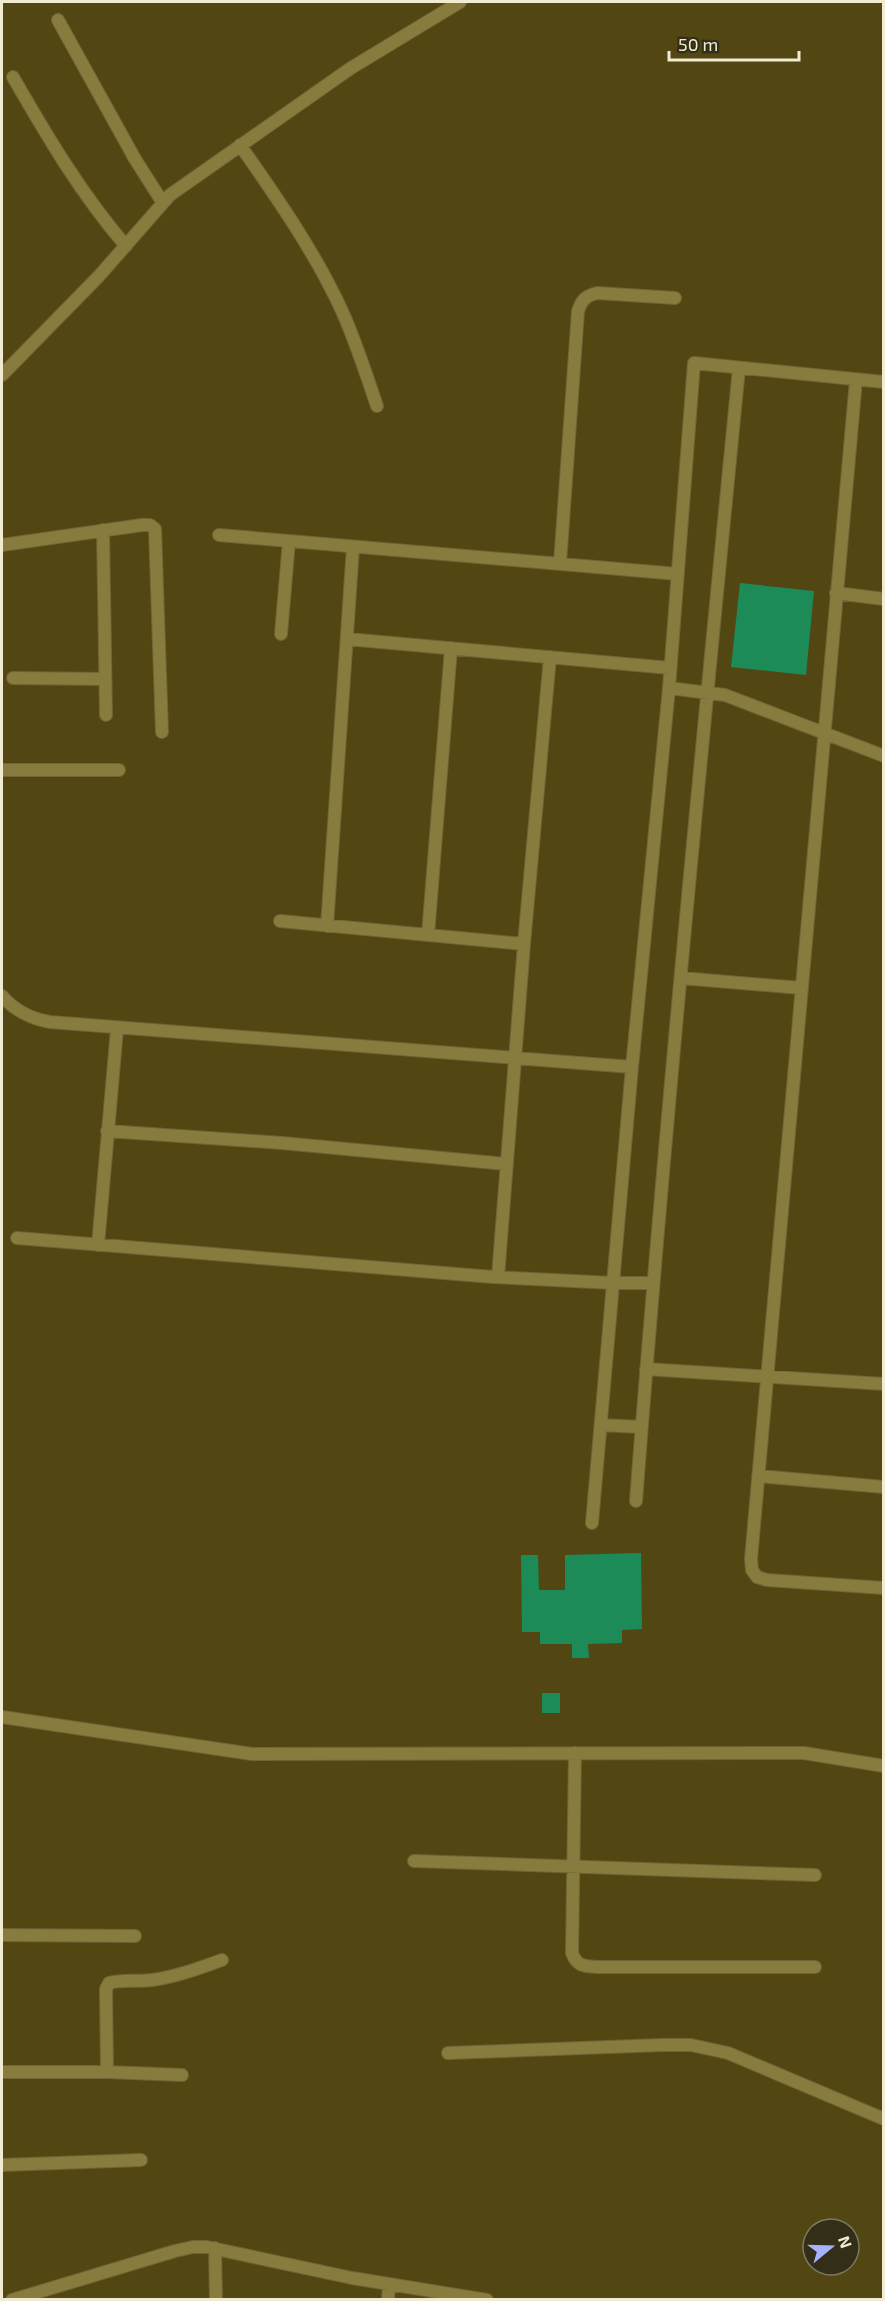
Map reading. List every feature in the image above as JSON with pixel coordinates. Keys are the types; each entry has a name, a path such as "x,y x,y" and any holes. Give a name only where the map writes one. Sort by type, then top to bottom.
{"street":[{"path":"2,375 91,284 170,195 351,68 460,2"},
{"path":"58,20 135,159 164,203"},
{"path":"13,77 64,165 100,217 126,246"},
{"path":"240,145 322,272 358,350 377,406"},
{"path":"560,564 578,311 581,300 587,295 597,293 675,298"},
{"path":"592,1523 632,1067 669,688 694,363 884,382"},
{"path":"636,1501 653,1283 739,368"},
{"path":"856,380 751,1559 752,1570 757,1577 767,1580 884,1588"},
{"path":"2,545 141,525 150,525 155,529 162,732"},
{"path":"103,530 106,716"},
{"path":"219,535 678,574"},
{"path":"281,634 289,541"},
{"path":"327,926 353,547"},
{"path":"836,593 884,599"},
{"path":"347,639 670,668"},
{"path":"428,935 451,648"},
{"path":"498,1277 524,944 550,657"},
{"path":"13,678 105,679"},
{"path":"669,688 725,695 884,756"},
{"path":"2,770 119,770"},
{"path":"280,921 524,944"},
{"path":"681,978 801,988"},
{"path":"2,996 13,1006 36,1020 117,1029 632,1067"},
{"path":"98,1245 117,1029"},
{"path":"107,1131 282,1143 507,1164"},
{"path":"17,1238 498,1277 653,1283"},
{"path":"646,1368 884,1384"},
{"path":"601,1425 641,1427"},
{"path":"758,1476 884,1486"},
{"path":"2,1718 252,1754 804,1753 884,1766"},
{"path":"575,1753 572,1867 572,1953 575,1961 582,1966 815,1966"},
{"path":"414,1861 815,1875"},
{"path":"2,1935 135,1936"},
{"path":"107,2072 106,1989 109,1983 172,1976 222,1960"},
{"path":"448,2053 662,2045 711,2048 728,2052 884,2119"},
{"path":"2,2072 182,2075"},
{"path":"2,2165 141,2160"},
{"path":"12,2300 193,2247 215,2248 352,2278 487,2300"},
{"path":"215,2248 216,2300"},
{"path":"388,2300 389,2284"}],"building":[{"path":"740,583 814,591 806,675 731,667"},
{"path":"641,1553 642,1629 622,1630 622,1643 588,1644 589,1658 572,1658 572,1644 540,1644 540,1632 522,1632 521,1555 538,1555 539,1590 565,1590 565,1555"},
{"path":"542,1693 560,1693 560,1713 542,1713"}]}
